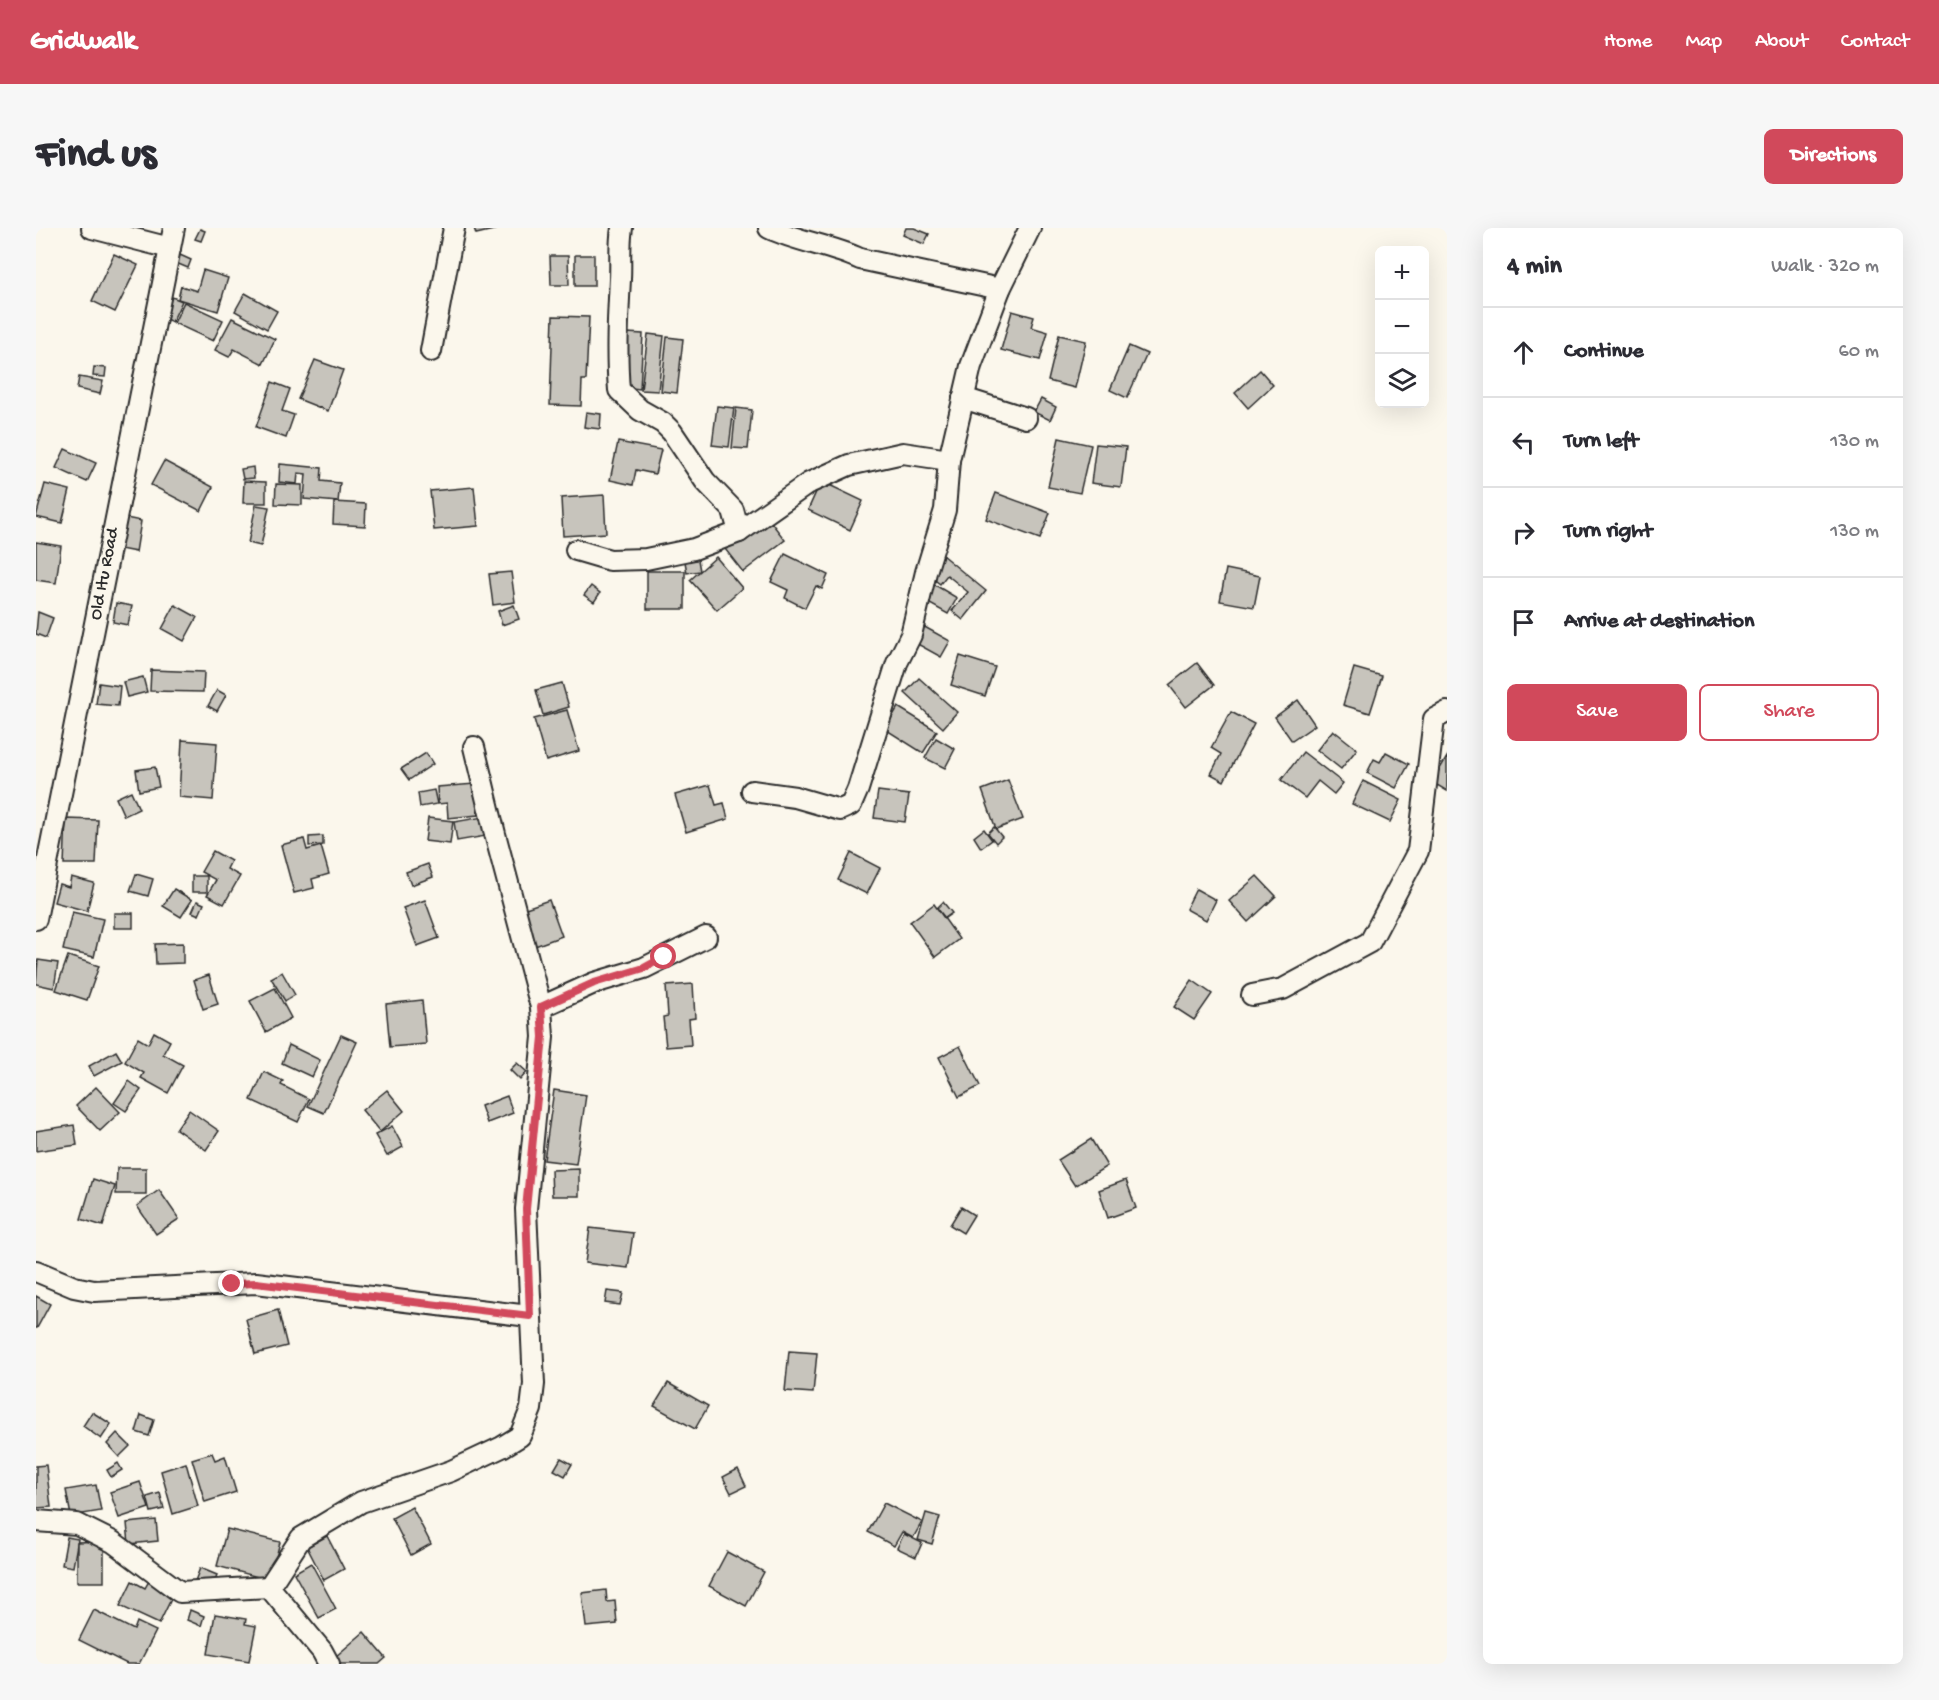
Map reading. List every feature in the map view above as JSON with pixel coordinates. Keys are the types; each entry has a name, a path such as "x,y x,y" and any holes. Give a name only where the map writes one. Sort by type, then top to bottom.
{"street":[{"path":"92,228 170,248"},
{"name":"Old Itu Road","path":"36,919 174,228"},
{"path":"431,351 454,228"},
{"path":"622,228 619,246 616,346 619,390 640,410 663,423 672,432 705,481 733,510 739,532"},
{"path":"769,228 785,236 845,252 860,259 1000,289"},
{"path":"752,791 795,798 840,810 851,805 897,663 911,635 926,572 945,510 949,460 980,338 1000,289 1030,228"},
{"path":"963,398 1026,418"},
{"path":"576,550 610,560 646,559 694,549 739,532 810,483 849,465 903,453 949,460"},
{"path":"1252,995 1283,989 1370,942 1418,851 1434,719 1447,712"},
{"path":"269,1587 301,1538 361,1502 451,1471 502,1448 520,1436 531,1409 534,1384 526,1209 543,1037 541,1007 474,747"},
{"path":"541,1007 594,983 644,968 706,937"},
{"path":"36,1271 74,1287 94,1291 256,1283 530,1316"},
{"path":"36,1521 77,1524 112,1542 180,1592 269,1587"},
{"path":"269,1587 322,1651 329,1664"}],"building":[{"path":"474,228 502,228 476,234"},
{"path":"906,228 914,228 929,234 924,244 903,235"},
{"path":"200,229 205,231 201,241 195,239"},
{"path":"114,254 138,265 115,312 92,301"},
{"path":"180,255 191,260 188,268 176,263"},
{"path":"575,255 594,255 594,286 575,286"},
{"path":"550,256 568,256 569,285 551,285"},
{"path":"203,270 228,278 218,311 178,299 181,286 197,291"},
{"path":"245,293 277,311 267,329 235,311"},
{"path":"172,297 182,301 172,322 162,317"},
{"path":"184,302 223,320 213,341 174,323"},
{"path":"1012,311 1034,317 1031,327 1048,332 1040,360 1001,350"},
{"path":"553,316 589,317 586,380 582,380 581,406 550,405"},
{"path":"232,318 275,339 263,364 234,349 229,357 215,350"},
{"path":"627,333 643,334 640,389 623,387"},
{"path":"648,334 664,336 658,391 641,390"},
{"path":"1059,335 1086,341 1075,388 1048,381"},
{"path":"667,337 683,339 677,393 661,391"},
{"path":"1129,346 1147,354 1127,398 1110,390"},
{"path":"315,360 343,370 328,411 298,399"},
{"path":"94,367 106,368 105,377 93,376"},
{"path":"1260,370 1273,385 1248,408 1235,393"},
{"path":"79,377 103,381 100,394 77,389"},
{"path":"272,382 290,389 282,411 294,415 286,438 256,427"},
{"path":"1041,399 1056,407 1050,420 1034,412"},
{"path":"717,406 734,408 729,447 712,445"},
{"path":"736,408 752,410 748,449 732,448"},
{"path":"586,412 601,414 600,429 584,427"},
{"path":"1059,438 1091,445 1080,493 1048,487"},
{"path":"618,442 661,450 655,474 636,470 633,485 610,480"},
{"path":"1096,444 1126,447 1121,487 1091,483"},
{"path":"65,449 96,463 87,482 56,468"},
{"path":"164,461 213,487 201,511 151,485"},
{"path":"280,464 322,468 321,481 340,483 338,502 304,499 306,474 298,473 297,484 279,482"},
{"path":"253,467 254,478 243,479 241,469"},
{"path":"244,481 266,482 266,503 243,503"},
{"path":"821,481 863,501 850,530 808,510"},
{"path":"45,484 70,490 62,523 36,517"},
{"path":"276,484 302,485 302,505 275,504"},
{"path":"474,487 478,526 434,530 430,491"},
{"path":"996,493 1050,513 1040,539 986,519"},
{"path":"604,495 606,533 563,536 561,498"},
{"path":"334,502 366,504 365,526 333,524"},
{"path":"256,505 269,507 261,546 248,543"},
{"path":"767,517 785,540 743,572 725,549"},
{"path":"126,518 141,521 136,552 120,549"},
{"path":"36,542 61,546 56,583 36,580"},
{"path":"697,554 700,571 687,573 684,556"},
{"path":"785,554 828,575 822,589 816,586 805,608 785,598 788,590 771,582"},
{"path":"942,555 986,591 963,620 952,611 968,592 947,575 940,584 927,574"},
{"path":"716,557 742,588 717,610 690,580"},
{"path":"1226,569 1260,576 1254,607 1220,601"},
{"path":"647,571 685,571 685,609 647,609"},
{"path":"511,572 515,602 493,605 489,574"},
{"path":"930,582 957,598 948,614 921,599"},
{"path":"591,586 600,593 594,602 584,595"},
{"path":"116,603 132,606 128,625 113,622"},
{"path":"175,605 197,617 184,641 162,629"},
{"path":"514,605 519,619 502,625 498,611"},
{"path":"38,612 53,618 46,638 36,634"},
{"path":"921,625 950,641 941,657 912,641"},
{"path":"960,656 995,667 985,696 951,685"},
{"path":"1197,663 1214,685 1186,707 1169,685"},
{"path":"1354,668 1382,676 1370,713 1343,705"},
{"path":"151,670 204,672 203,692 150,691"},
{"path":"143,677 147,692 127,697 123,682"},
{"path":"919,678 957,712 943,728 905,693"},
{"path":"99,683 120,686 118,706 96,704"},
{"path":"562,683 569,707 543,715 536,690"},
{"path":"217,690 226,695 217,711 208,706"},
{"path":"1298,700 1315,725 1292,741 1275,717"},
{"path":"898,707 937,731 923,753 885,729"},
{"path":"567,710 579,751 546,761 534,719"},
{"path":"1231,712 1254,724 1224,781 1211,774 1221,754 1211,748"},
{"path":"1333,730 1357,749 1341,769 1317,750"},
{"path":"936,738 955,749 945,768 925,758"},
{"path":"182,740 217,743 213,800 179,797"},
{"path":"1303,752 1343,783 1334,794 1318,781 1305,798 1281,780"},
{"path":"1386,752 1409,764 1396,788 1367,773 1374,759 1380,762"},
{"path":"426,753 433,764 409,780 401,769"},
{"path":"1447,757 1447,791 1432,782"},
{"path":"155,767 159,787 139,791 136,770"},
{"path":"1008,780 1023,819 996,829 982,790"},
{"path":"1363,781 1401,800 1390,822 1352,804"},
{"path":"475,784 478,815 448,818 447,803 438,804 437,787"},
{"path":"710,785 716,805 724,803 728,819 686,832 675,795"},
{"path":"434,790 437,804 420,807 418,793"},
{"path":"131,791 139,809 124,816 116,798"},
{"path":"878,791 909,795 905,822 874,818"},
{"path":"483,817 486,836 457,841 454,822"},
{"path":"428,818 453,821 450,844 425,841"},
{"path":"66,819 98,820 96,864 64,864"},
{"path":"994,827 1002,837 996,843 988,833"},
{"path":"984,829 992,840 981,848 974,837"},
{"path":"323,836 323,845 309,846 309,837"},
{"path":"304,839 307,850 321,846 329,874 312,879 314,888 294,893 281,845"},
{"path":"213,851 231,861 227,869 240,876 224,904 207,895 216,880 201,872"},
{"path":"851,853 880,868 867,894 838,880"},
{"path":"428,864 433,877 411,885 406,872"},
{"path":"136,874 153,879 148,896 130,891"},
{"path":"192,876 207,876 207,892 192,892"},
{"path":"1257,876 1276,896 1248,922 1229,901"},
{"path":"71,877 94,883 87,911 54,902 59,884 69,887"},
{"path":"174,889 192,900 181,917 163,906"},
{"path":"1196,889 1216,900 1206,920 1186,909"},
{"path":"425,900 439,938 417,946 403,908"},
{"path":"549,900 562,936 535,946 523,909"},
{"path":"197,901 204,904 199,915 192,912"},
{"path":"943,902 952,913 945,918 937,908"},
{"path":"934,904 959,939 935,957 910,922"},
{"path":"72,912 103,919 94,957 63,950"},
{"path":"114,913 133,913 133,928 114,928"},
{"path":"183,943 183,963 156,964 155,944"},
{"path":"68,956 99,966 87,1000 56,990"},
{"path":"38,960 58,963 54,988 36,984"},
{"path":"282,972 295,995 285,1001 271,978"},
{"path":"209,975 218,1004 203,1009 194,980"},
{"path":"1192,980 1212,994 1194,1020 1174,1007"},
{"path":"693,984 695,1018 689,1019 691,1045 666,1047 663,1017 668,1016 666,986"},
{"path":"275,988 291,1018 266,1032 250,1001"},
{"path":"422,1000 426,1044 390,1047 386,1004"},
{"path":"154,1032 170,1041 163,1054 183,1065 168,1093 141,1078 144,1073 125,1062 138,1038 148,1044"},
{"path":"341,1035 357,1042 324,1113 308,1106"},
{"path":"289,1045 320,1060 312,1077 282,1063"},
{"path":"960,1046 980,1086 959,1097 939,1057"},
{"path":"116,1051 122,1061 94,1076 89,1066"},
{"path":"517,1063 527,1072 520,1080 510,1070"},
{"path":"264,1072 283,1081 281,1085 309,1099 298,1122 251,1100"},
{"path":"129,1081 141,1090 126,1111 114,1103"},
{"path":"96,1087 120,1112 100,1131 76,1106"},
{"path":"387,1090 404,1111 380,1132 362,1110"},
{"path":"554,1090 586,1095 576,1164 544,1160"},
{"path":"507,1096 513,1113 487,1123 481,1106"},
{"path":"189,1110 219,1131 206,1150 176,1129"},
{"path":"74,1125 77,1145 36,1151 36,1131"},
{"path":"392,1126 403,1147 387,1156 375,1135"},
{"path":"1091,1139 1107,1166 1075,1186 1058,1160"},
{"path":"117,1168 146,1168 146,1194 116,1194"},
{"path":"579,1169 579,1196 552,1196 551,1170"},
{"path":"93,1179 115,1186 103,1226 81,1219"},
{"path":"1126,1180 1136,1208 1108,1218 1099,1190"},
{"path":"159,1190 179,1219 156,1234 137,1206"},
{"path":"961,1207 974,1215 963,1233 950,1225"},
{"path":"590,1228 633,1233 628,1268 585,1263"},
{"path":"607,1291 623,1293 620,1305 605,1303"},
{"path":"36,1296 50,1304 37,1328 36,1328"},
{"path":"278,1310 287,1346 255,1354 246,1319"},
{"path":"789,1351 817,1353 813,1393 785,1391"},
{"path":"668,1383 708,1406 695,1429 654,1406"},
{"path":"92,1412 111,1424 101,1439 83,1426"},
{"path":"141,1415 154,1420 149,1436 136,1432"},
{"path":"117,1433 130,1446 119,1457 107,1444"},
{"path":"212,1453 215,1460 225,1456 236,1492 205,1502 192,1459"},
{"path":"561,1458 572,1464 565,1476 554,1470"},
{"path":"118,1463 122,1470 111,1477 107,1470"},
{"path":"186,1463 198,1506 173,1514 161,1471"},
{"path":"46,1465 51,1507 36,1508 36,1466"},
{"path":"738,1469 746,1486 731,1493 723,1477"},
{"path":"140,1482 149,1508 119,1518 110,1492"},
{"path":"96,1485 101,1511 71,1516 66,1490"},
{"path":"160,1493 164,1509 151,1512 147,1497"},
{"path":"884,1503 922,1522 913,1538 902,1532 894,1546 868,1532"},
{"path":"412,1507 431,1544 411,1555 392,1518"},
{"path":"926,1513 940,1517 932,1544 918,1540"},
{"path":"156,1520 158,1541 129,1544 127,1523"},
{"path":"227,1529 280,1542 270,1580 217,1566"},
{"path":"904,1534 922,1543 916,1557 897,1548"},
{"path":"327,1536 344,1569 324,1580 307,1547"},
{"path":"67,1537 78,1539 73,1567 62,1565"},
{"path":"104,1541 104,1582 77,1582 77,1542"},
{"path":"727,1552 764,1572 746,1606 709,1586"},
{"path":"311,1563 336,1609 319,1618 294,1573"},
{"path":"200,1568 217,1575 211,1588 195,1581"},
{"path":"132,1581 145,1588 149,1581 174,1593 159,1624 120,1606"},
{"path":"606,1590 607,1602 615,1601 617,1624 586,1627 582,1593"},
{"path":"94,1610 134,1630 137,1622 156,1631 139,1664 127,1664 79,1640"},
{"path":"190,1610 204,1616 201,1626 187,1620"},
{"path":"215,1614 246,1619 245,1624 256,1626 249,1661 208,1654"},
{"path":"364,1632 386,1658 379,1664 341,1664 335,1657"}],"route":[{"path":"232,1284 256,1283 530,1316 526,1209 543,1037 541,1007 594,983 644,968 664,957"}]}
